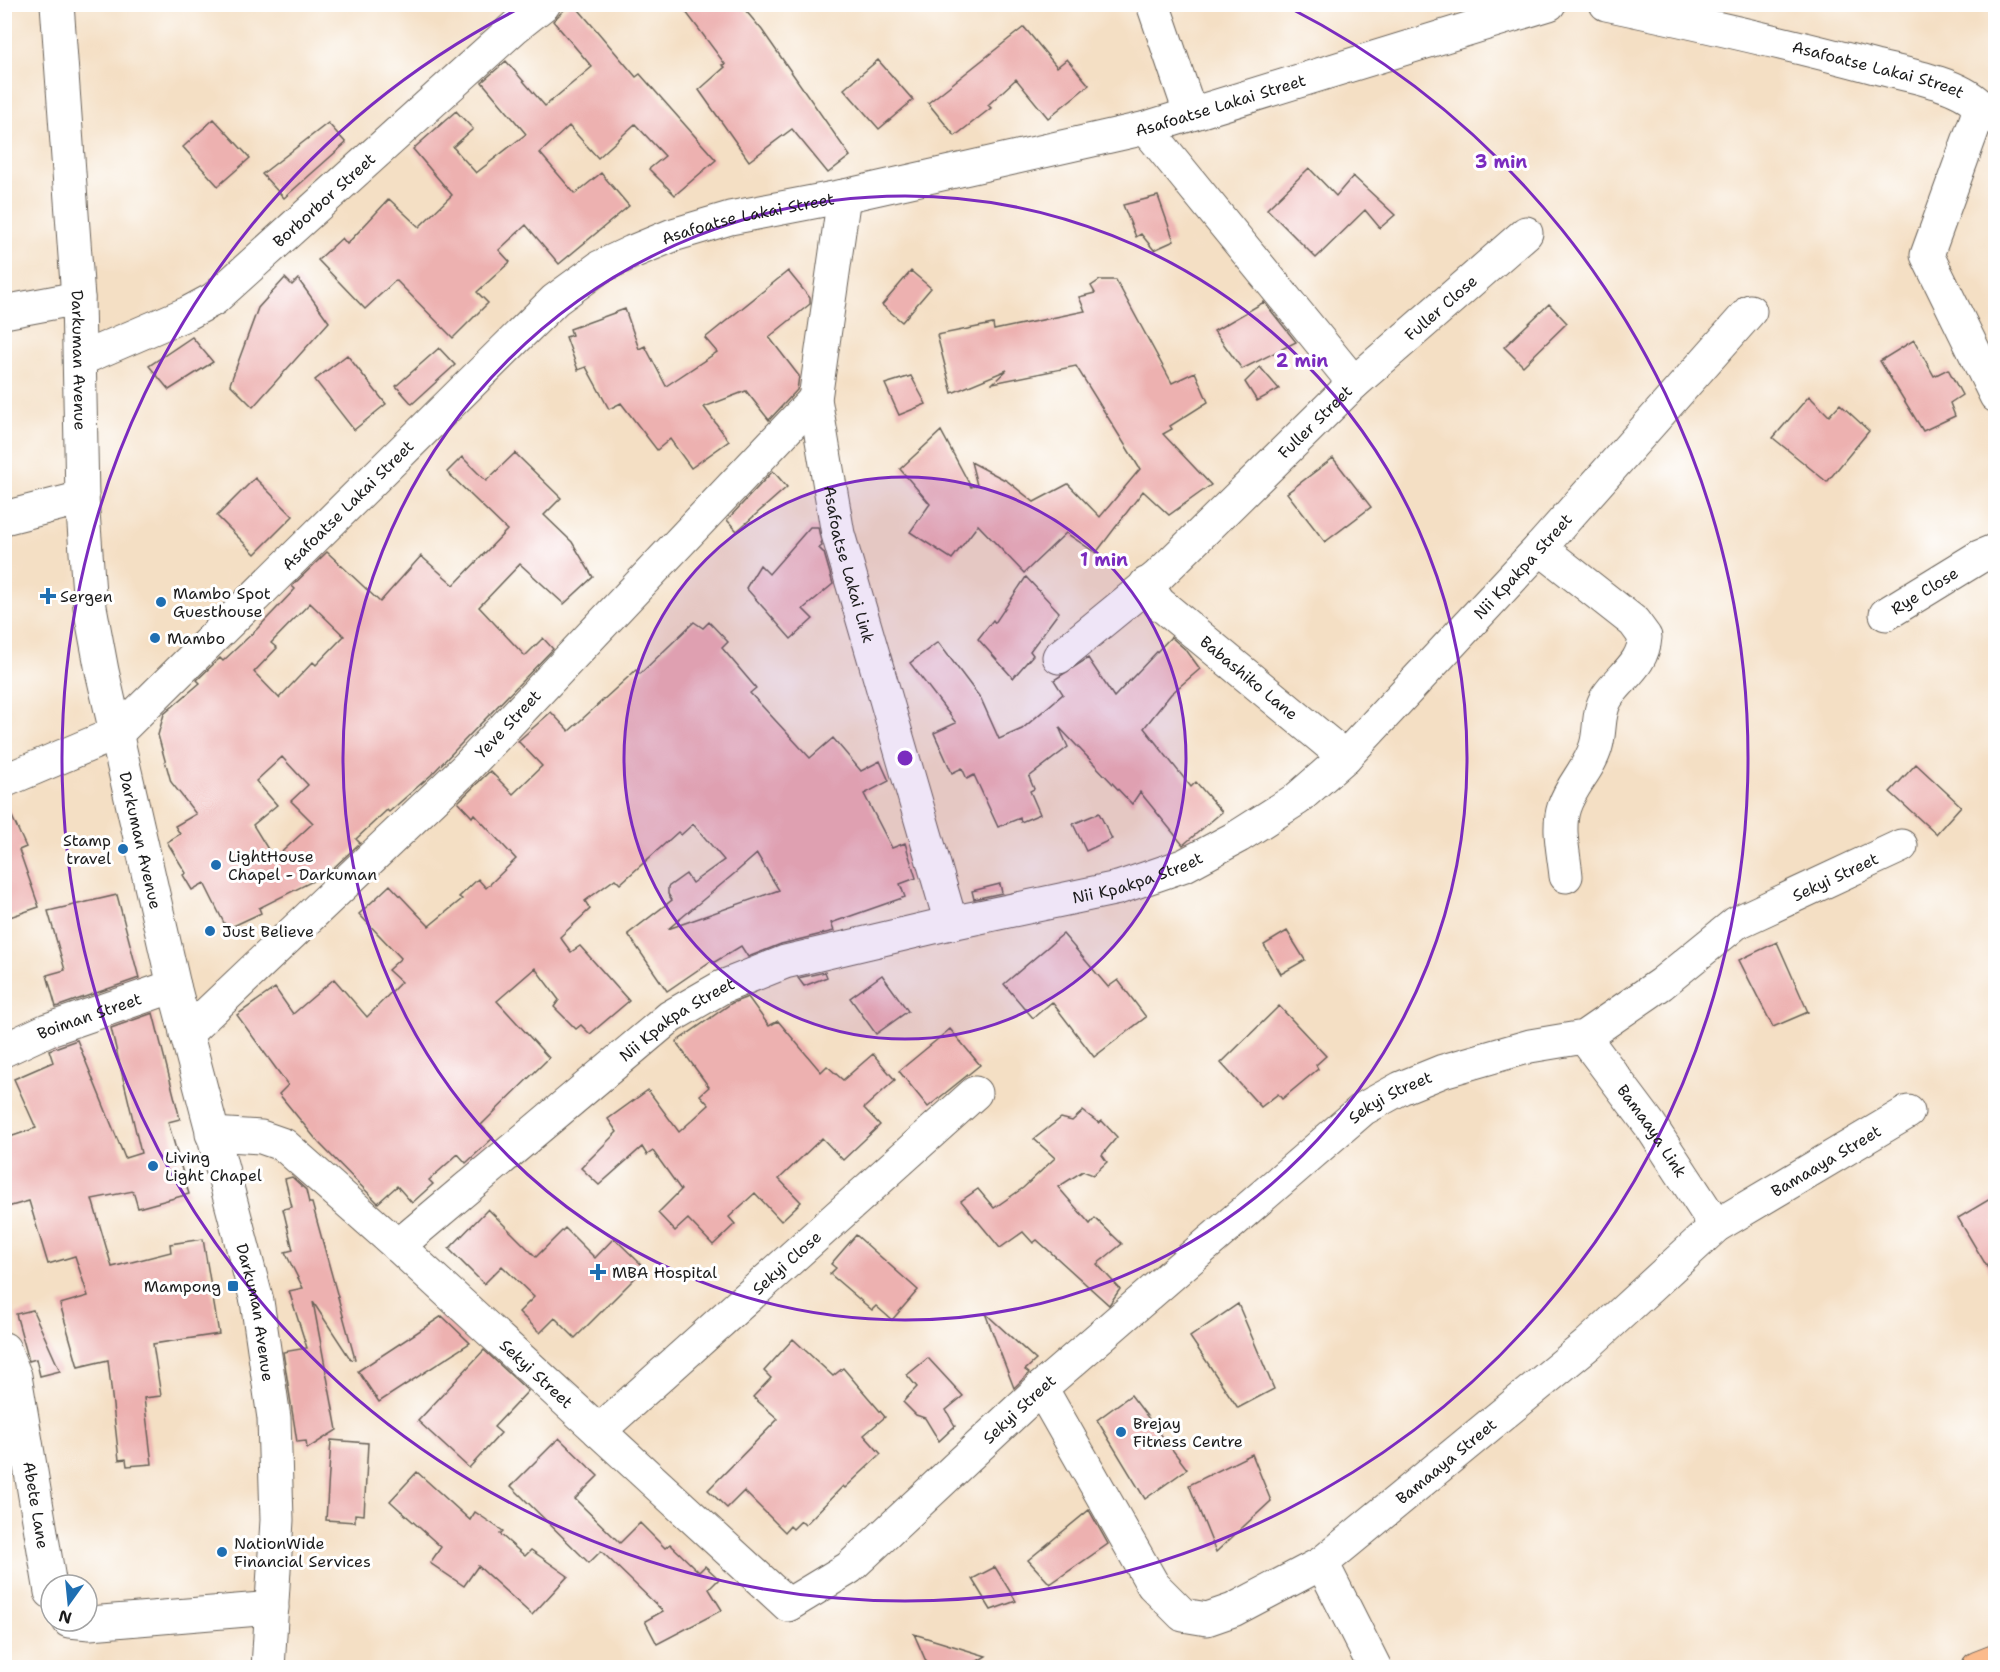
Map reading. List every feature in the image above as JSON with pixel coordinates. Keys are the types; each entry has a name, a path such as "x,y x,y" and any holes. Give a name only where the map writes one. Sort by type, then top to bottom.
{"highway":[{"path":"1978,1668 1995,1660"}],"street":[{"name":"Darkuman Avenue","path":"57,4 78,298 82,498 90,607 174,986 257,1301 274,1418 277,1520 268,1668"},
{"name":"Borborbor Street","path":"81,359 188,314 214,299 515,27 544,4"},
{"path":"1153,4 1190,112"},
{"name":"Asafoatse Lakai Street","path":"117,733 555,300 600,267 673,235 770,209 844,196 1146,128 1190,112 1549,4"},
{"name":"Asafoatse Lakai Street","path":"1606,4 1764,38 1915,77 1987,103 1977,117 1927,255 1995,396"},
{"name":"Fuller Street","path":"1059,657 1149,590 1158,576 1354,383 1146,128"},
{"name":"Asafoatse Lakai Link","path":"844,196 815,399 838,534 951,922"},
{"name":"Fuller Close","path":"1354,383 1526,233"},
{"path":"4,312 78,298"},
{"name":"Nii Kpakpa Street","path":"398,1246 670,1017 722,987 785,962 951,922 1118,888 1185,865 1239,836 1297,799 1345,757 1540,548 1750,311"},
{"name":"Yeve Street","path":"186,1034 466,768 815,399"},
{"path":"4,518 82,498"},
{"path":"1540,548 1634,622 1645,637 1644,653 1607,698 1599,713 1599,734 1595,749 1564,806 1561,822 1566,876"},
{"name":"Rye Close","path":"1886,614 1979,557 1995,550"},
{"name":"Babashiko Lane","path":"1149,590 1345,757"},
{"path":"4,781 117,733"},
{"name":"Sekyi Street","path":"212,1134 261,1137 284,1145 398,1246 788,1605 849,1568 1041,1388 1364,1109 1401,1088 1443,1071 1530,1046 1584,1037 1661,984 1736,923 1901,846"},
{"name":"Boiman Street","path":"4,1050 47,1030 174,986"},
{"name":"Bamaaya Link","path":"1584,1037 1650,1125 1716,1226"},
{"name":"Sekyi Close","path":"598,1431 975,1093"},
{"name":"Bamaaya Street","path":"1041,1388 1153,1585 1183,1615 1207,1619 1233,1610 1322,1563 1587,1345 1716,1226 1908,1112"},
{"name":"Abete Lane","path":"4,1349 15,1376 48,1573"},
{"path":"1322,1563 1375,1668"},
{"path":"99,1622 272,1608"}],"building":[{"path":"570,4 574,4 636,77 640,74 716,160 675,195 649,169 665,156 635,124 598,158 569,126 540,153 575,194 601,173 629,206 559,264 526,225 499,250 510,262 477,292 488,303 453,338 396,280 365,309 318,260 342,238 347,244 389,199 419,227 452,195 413,149 456,111 473,129 453,147 476,173 526,134 482,82 506,61 545,106 592,67 553,21"},
{"path":"680,4 740,4 762,30 850,156 828,173 792,129 749,161 699,90 725,67 722,65 725,64"},
{"path":"1024,27 1057,67 1067,59 1089,85 1048,118 1016,79 988,105 991,108 955,136 928,103"},
{"path":"878,60 913,100 879,129 844,89"},
{"path":"214,119 250,158 218,186 183,147"},
{"path":"328,123 346,143 284,198 262,174"},
{"path":"1309,168 1336,196 1353,176 1395,215 1380,228 1365,210 1316,258 1267,209"},
{"path":"1158,196 1174,241 1154,250 1141,234 1136,237 1123,205"},
{"path":"788,271 810,298 810,304 769,337 799,376 797,390 769,420 746,391 704,407 729,441 691,468 670,439 657,450 621,403 609,409 586,367 578,370 566,337 572,335 570,329 625,309 639,349 645,346 666,386 717,352 705,338"},
{"path":"911,271 931,288 902,322 882,305"},
{"path":"285,278 292,285 298,279 329,322 253,407 230,384 258,308"},
{"path":"1100,280 1116,280 1172,383 1195,372 1208,402 1170,426 1172,429 1163,434 1211,485 1169,515 1143,491 1096,553 1066,533 1024,573 978,525 952,559 910,532 930,504 900,469 941,431 971,487 977,485 971,462 1007,481 1034,502 1068,484 1100,517 1140,469 1076,366 993,383 1007,370 952,393 937,335 993,324 994,330 1085,311 1079,297 1095,293 1091,286"},
{"path":"1264,302 1296,342 1242,369 1214,331"},
{"path":"1549,304 1567,323 1523,366 1504,347"},
{"path":"192,337 213,362 169,390 149,366"},
{"path":"1914,340 1934,376 1948,369 1962,395 1950,403 1955,416 1923,431 1880,361"},
{"path":"439,348 455,365 412,404 396,386"},
{"path":"347,355 386,404 354,430 315,380"},
{"path":"1260,367 1279,389 1257,401 1245,382"},
{"path":"911,376 926,404 899,415 885,384"},
{"path":"1809,396 1829,416 1840,404 1869,431 1827,482 1773,438"},
{"path":"515,453 561,498 544,515 572,542 593,577 564,604 520,564 479,607 525,656 543,638 553,649 431,775 389,812 387,810 356,839 360,843 327,874 259,908 261,913 227,929 204,883 192,890 183,875 186,873 167,842 180,834 175,826 196,814 171,782 158,735 164,714 200,683 197,680 220,658 223,661 257,629 295,589 292,586 327,552 380,602 421,556 454,585 507,530 447,472 462,457 486,481","holes":["310,603 344,636 316,665 313,662 279,698 254,672 277,648 271,643","282,757 308,785 291,801 313,823 274,859 253,825 277,805 256,781"]},
{"path":"1333,458 1371,507 1325,542 1287,493"},
{"path":"773,471 787,487 737,531 727,520"},
{"path":"255,478 293,516 255,554 217,516"},
{"path":"810,527 818,527 822,546 819,548 824,553 833,584 803,609 813,619 791,639 746,588 760,565 769,574"},
{"path":"1026,577 1059,612 1030,651 1033,655 1013,678 978,639 993,620 995,623"},
{"path":"694,622 703,628 709,622 728,642 722,648 756,688 750,693 810,758 833,738 861,771 880,761 889,781 864,794 892,848 905,843 916,878 900,884 905,897 831,923 834,931 781,944 748,957 741,946 713,963 711,961 667,991 628,934 672,900 668,894 668,887 686,874 692,883 724,860 693,824 681,835 678,832 620,884 615,879 585,901 590,909 560,937 571,952 580,946 629,1001 590,1034 581,1025 576,1029 554,1007 559,1000 535,968 497,1001 549,1058 481,1125 493,1138 466,1163 458,1154 429,1180 433,1184 412,1203 397,1186 378,1203 319,1143 279,1094 288,1085 237,1015 275,988 293,1014 334,979 367,1017 401,982 388,970 401,958 359,914 390,885 429,926 462,899 459,897 478,879 486,888 516,859 474,814 472,817 458,802 490,771 513,794 542,766 518,741 551,712 569,731 636,670 640,674","holes":["757,854 779,890 668,929"]},
{"path":"1171,637 1187,651 1200,669 1171,694 1144,728 1191,787 1196,782 1222,812 1183,845 1140,792 1132,804 1059,727 1068,747 1029,777 1034,789 1030,791 1040,814 1021,822 1020,818 998,827 974,775 967,779 962,768 952,773 934,733 956,723 910,663 938,642 981,699 999,739 1022,729 1063,694 1054,680 1088,658 1114,697"},
{"path":"1916,764 1961,806 1936,834 1890,792"},
{"path":"4,799 26,847 19,850 39,907 4,919"},
{"path":"1099,813 1112,839 1086,851 1073,824"},
{"path":"1000,884 1002,893 974,899 972,891"},
{"path":"117,895 139,978 56,1007 47,975 65,970 48,911"},
{"path":"1287,931 1305,960 1281,974 1264,945"},
{"path":"1063,934 1108,987 1118,980 1146,1017 1094,1057 1052,1002 1033,1018 1004,984"},
{"path":"1777,942 1808,1012 1773,1027 1739,960"},
{"path":"825,972 827,977 804,986 798,978"},
{"path":"882,975 908,1011 876,1034 850,998"},
{"path":"748,997 769,1026 778,1021 821,1072 827,1066 843,1080 873,1054 895,1080 864,1108 880,1125 843,1160 822,1138 779,1179 801,1202 781,1221 755,1193 729,1217 735,1224 713,1245 688,1219 675,1231 658,1213 681,1190 653,1151 647,1155 642,1147 599,1185 581,1168 617,1132 608,1119 648,1090 679,1132 709,1105 700,1095 709,1087 676,1042 732,1003"},
{"path":"1279,1006 1326,1056 1316,1065 1318,1069 1282,1099 1278,1094 1261,1107 1221,1063"},
{"path":"153,1013 180,1119 168,1122 189,1194 138,1208 133,1191 92,1199 112,1267 171,1252 170,1244 203,1239 219,1334 153,1344 161,1396 144,1398 152,1464 127,1466 126,1459 119,1460 108,1360 78,1367 60,1304 88,1296 75,1256 48,1264 29,1201 4,1208 4,1139 36,1128 14,1079 53,1062 49,1050 77,1040 125,1158 141,1153 111,1028"},
{"path":"950,1029 980,1065 928,1107 899,1071"},
{"path":"1083,1111 1099,1123 1102,1121 1117,1137 1102,1155 1107,1162 1093,1175 1083,1171 1058,1187 1090,1224 1095,1218 1122,1244 1097,1264 1120,1289 1109,1305 1037,1240 1033,1243 1023,1232 1000,1248 961,1201 978,1189 994,1208 1023,1188 1055,1158 1034,1139 1061,1118 1072,1121"},
{"path":"292,1177 306,1190 309,1203 312,1203 355,1359 351,1360 313,1302 337,1430 307,1449 306,1441 297,1442 283,1352 307,1348 289,1291 303,1288 285,1252 293,1250 283,1209 292,1207 285,1179"},
{"path":"1995,1196 1995,1280 1958,1218"},
{"path":"488,1209 536,1257 565,1228 595,1258 614,1238 645,1268 575,1338 555,1318 540,1333 519,1312 534,1297 502,1266 484,1284 449,1249"},
{"path":"856,1235 918,1290 892,1320 876,1306 872,1310 830,1274 836,1268 831,1264"},
{"path":"1238,1304 1274,1389 1238,1408 1190,1337"},
{"path":"33,1310 60,1371 40,1376 36,1359 29,1361 16,1314"},
{"path":"985,1313 1036,1360 1025,1370 1029,1373 1014,1388"},
{"path":"442,1316 470,1343 379,1402 358,1371"},
{"path":"793,1339 833,1376 843,1368 885,1417 864,1435 881,1454 845,1488 843,1486 805,1525 801,1521 793,1529 790,1526 785,1532 744,1491 727,1508 708,1490 778,1419 753,1397 771,1378 764,1371"},
{"path":"484,1350 528,1391 494,1427 501,1433 469,1468 418,1421"},
{"path":"928,1358 963,1396 946,1410 955,1426 939,1441 925,1418 916,1415 903,1402 917,1387 907,1375"},
{"path":"1131,1395 1187,1469 1145,1499 1097,1420"},
{"path":"559,1438 598,1476 575,1499 620,1543 640,1523 665,1548 670,1544 699,1572 705,1566 719,1579 709,1589 722,1610 657,1644 645,1621 663,1611 601,1551 589,1563 511,1486"},
{"path":"331,1440 368,1443 364,1515 355,1514 355,1522 326,1520"},
{"path":"1252,1454 1271,1501 1216,1552 1189,1485"},
{"path":"417,1472 470,1520 475,1512 503,1531 500,1534 525,1556 531,1550 568,1576 532,1615 478,1566 464,1586 430,1563 441,1547 390,1501"},
{"path":"1089,1510 1108,1544 1050,1584 1028,1560"},
{"path":"995,1567 1016,1601 991,1610 972,1579"},
{"path":"914,1634 986,1656 966,1668 933,1668 925,1659"}],"place":[{"name":"Sergen","path":"48,596"},
{"name":"Mambo Spot Guesthouse","path":"161,602"},
{"name":"Mambo","path":"155,638"},
{"name":"Stamp travel","path":"123,849"},
{"name":"LightHouse Chapel - Darkuman","path":"216,865"},
{"name":"Just Believe","path":"210,931"},
{"name":"Living Light Chapel","path":"153,1166"},
{"name":"MBA Hospital","path":"598,1272"},
{"name":"Mampong","path":"233,1286"},
{"name":"Brejay Fitness Centre","path":"1121,1432"},
{"name":"NationWide Financial Services","path":"222,1552"}]}
